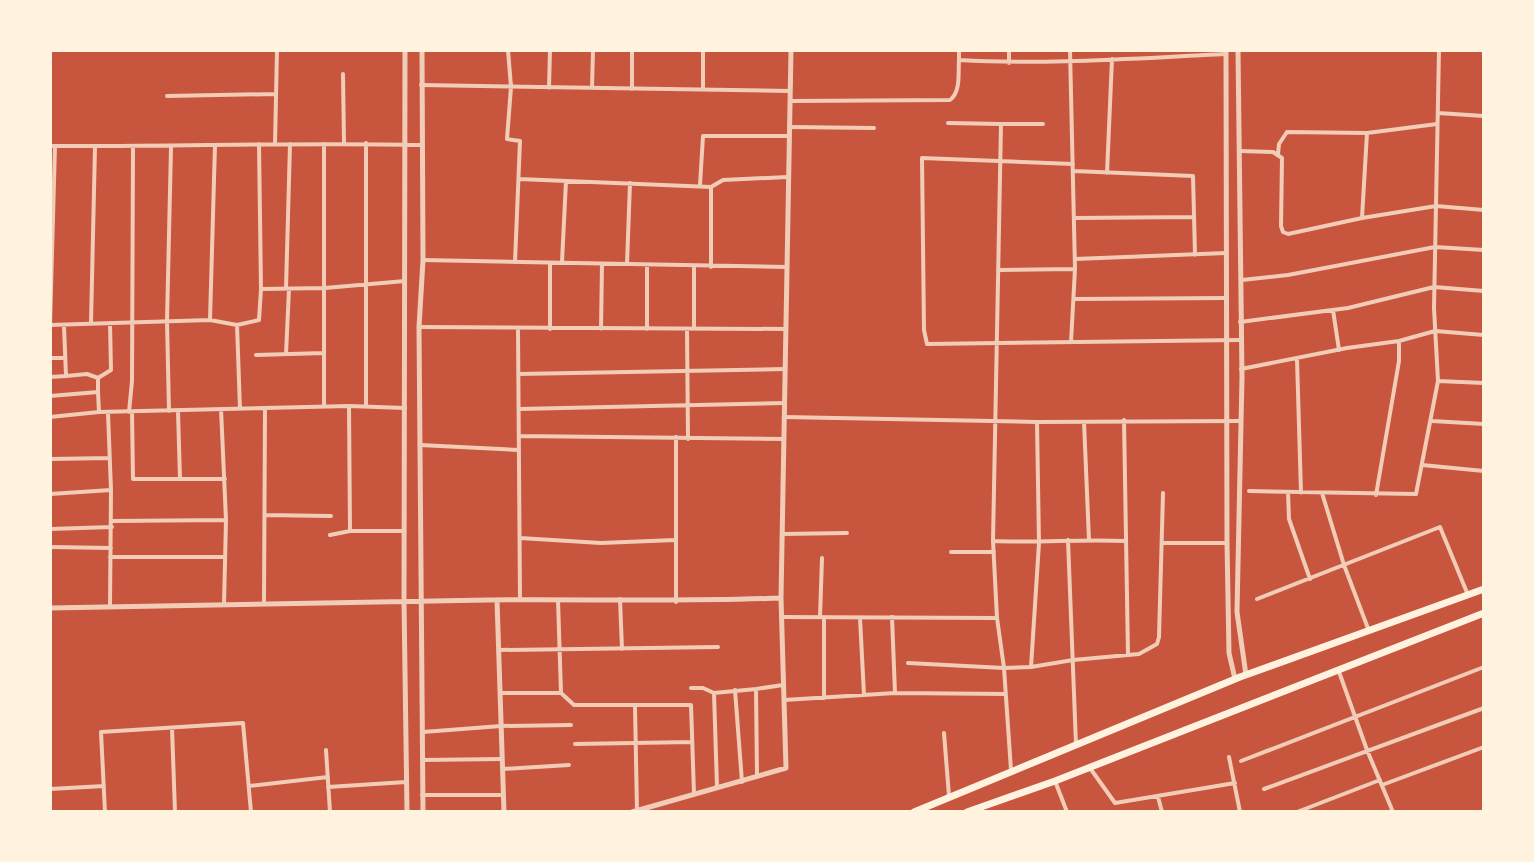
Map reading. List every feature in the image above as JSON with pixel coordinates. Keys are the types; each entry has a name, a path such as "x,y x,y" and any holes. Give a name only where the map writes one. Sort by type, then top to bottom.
{"main road":[{"path":"914,812 1235,679 1484,589"},
{"path":"967,812 1055,781 1484,613"}],"street":[{"path":"275,144 277,50"},
{"path":"405,50 404,601 407,812"},
{"path":"422,50 423,260 419,327 423,812"},
{"path":"508,50 511,87 507,139 520,141 515,262"},
{"path":"549,88 550,50"},
{"path":"592,88 593,50"},
{"path":"632,50 632,89"},
{"path":"703,50 703,90"},
{"path":"635,706 636,812 786,768 781,598 791,50"},
{"path":"790,101 950,100 957,90 959,50"},
{"path":"1009,50 1009,63"},
{"path":"1070,50 1075,259 1071,342"},
{"path":"1171,50 1172,57"},
{"path":"1238,50 1241,421 1237,612 1246,675"},
{"path":"1249,491 1416,494 1438,381 1434,287 1439,50"},
{"path":"959,60 1071,63 1226,52 1225,420 1229,653 1235,679"},
{"path":"1107,173 1112,59"},
{"path":"343,74 344,143"},
{"path":"1484,84 1484,95"},
{"path":"421,85 790,91"},
{"path":"167,96 276,94"},
{"path":"1438,113 1484,116"},
{"path":"948,123 1043,124"},
{"path":"1001,124 993,541 1011,772"},
{"path":"1437,124 1367,133 1287,132 1279,144 1278,154 1284,164 1283,232 1288,234 1436,206 1484,210"},
{"path":"789,127 874,128"},
{"path":"1362,218 1367,133"},
{"path":"700,185 703,136 789,136"},
{"path":"366,143 366,406"},
{"path":"259,144 259,320 237,325 210,320 50,325 53,146 171,148 259,144 421,145"},
{"path":"286,354 290,144"},
{"path":"324,144 324,407"},
{"path":"210,320 215,145"},
{"path":"91,323 95,147"},
{"path":"133,147 130,322 133,479 225,479"},
{"path":"169,411 167,321 171,148"},
{"path":"1240,151 1278,154"},
{"path":"1073,164 922,158 924,330 927,344 1240,340"},
{"path":"1073,171 1193,176 1195,255"},
{"path":"519,179 711,187 723,180 788,177"},
{"path":"562,263 566,181"},
{"path":"627,264 630,183"},
{"path":"711,187 711,267"},
{"path":"1074,218 1194,217"},
{"path":"1239,280 1288,275 1435,247 1484,250"},
{"path":"1075,259 1226,253"},
{"path":"423,260 787,267"},
{"path":"550,263 550,329"},
{"path":"601,329 602,264"},
{"path":"647,265 647,329"},
{"path":"694,267 694,329"},
{"path":"1000,270 1075,269"},
{"path":"261,289 325,288 365,282 405,281"},
{"path":"1240,322 1333,310 1434,287 1484,291"},
{"path":"1074,299 1226,298"},
{"path":"1333,310 1339,350"},
{"path":"98,378 111,370 110,323"},
{"path":"64,325 66,376"},
{"path":"237,325 240,409"},
{"path":"419,327 786,329"},
{"path":"518,329 520,600"},
{"path":"687,329 688,439"},
{"path":"1241,369 1399,341 1435,331 1484,335"},
{"path":"1376,495 1399,361 1399,341"},
{"path":"256,355 324,353"},
{"path":"50,358 65,358"},
{"path":"1297,358 1301,493"},
{"path":"518,374 785,369"},
{"path":"50,377 87,374 98,378"},
{"path":"98,378 99,412"},
{"path":"1438,381 1484,383"},
{"path":"50,396 98,392"},
{"path":"519,409 784,403"},
{"path":"50,417 99,412 349,406 405,408"},
{"path":"349,406 350,531"},
{"path":"264,604 265,408"},
{"path":"221,409 226,520 224,605"},
{"path":"178,411 180,479"},
{"path":"108,412 112,524 110,607"},
{"path":"784,417 1037,422 1241,421"},
{"path":"1124,420 1128,655"},
{"path":"1432,421 1484,424"},
{"path":"1031,667 1039,543 1037,422"},
{"path":"1084,422 1089,540"},
{"path":"519,436 784,439"},
{"path":"676,437 676,602"},
{"path":"420,445 519,450"},
{"path":"50,459 110,458"},
{"path":"1422,465 1484,471"},
{"path":"50,494 111,490"},
{"path":"1288,492 1289,519 1310,579"},
{"path":"908,663 1031,667 1148,651 1157,644 1159,637 1163,493"},
{"path":"1322,493 1369,631"},
{"path":"265,515 331,516"},
{"path":"50,529 226,520"},
{"path":"1257,599 1440,527 1468,595"},
{"path":"330,535 350,531 404,531"},
{"path":"782,534 847,533"},
{"path":"520,538 601,543 675,540"},
{"path":"1068,540 1076,745"},
{"path":"993,541 1125,541"},
{"path":"1163,543 1227,543"},
{"path":"50,547 111,548"},
{"path":"951,552 994,552"},
{"path":"110,557 225,557"},
{"path":"822,558 824,698"},
{"path":"50,608 497,600 676,602 781,598"},
{"path":"620,599 622,649"},
{"path":"497,600 504,812"},
{"path":"558,600 561,693"},
{"path":"781,617 997,618"},
{"path":"860,617 864,695"},
{"path":"892,617 895,693"},
{"path":"499,650 718,647"},
{"path":"1241,761 1484,667"},
{"path":"1337,668 1393,812"},
{"path":"691,688 703,688 714,693 783,685"},
{"path":"756,689 757,778"},
{"path":"735,690 742,782"},
{"path":"500,693 561,693 574,705 691,705 694,796"},
{"path":"714,693 717,789"},
{"path":"784,700 895,693 1006,694"},
{"path":"1264,789 1484,708"},
{"path":"105,812 101,732 243,723 251,812"},
{"path":"423,732 571,725"},
{"path":"172,728 175,812"},
{"path":"944,733 949,798"},
{"path":"575,744 692,742"},
{"path":"1297,812 1484,747"},
{"path":"326,750 330,812"},
{"path":"1229,757 1240,812"},
{"path":"422,760 502,759"},
{"path":"503,769 569,765"},
{"path":"1089,767 1115,803 1235,783"},
{"path":"249,786 328,777"},
{"path":"1055,781 1067,812"},
{"path":"328,787 407,782"},
{"path":"50,789 104,786"},
{"path":"422,795 503,795"},
{"path":"1158,797 1162,812"}]}
